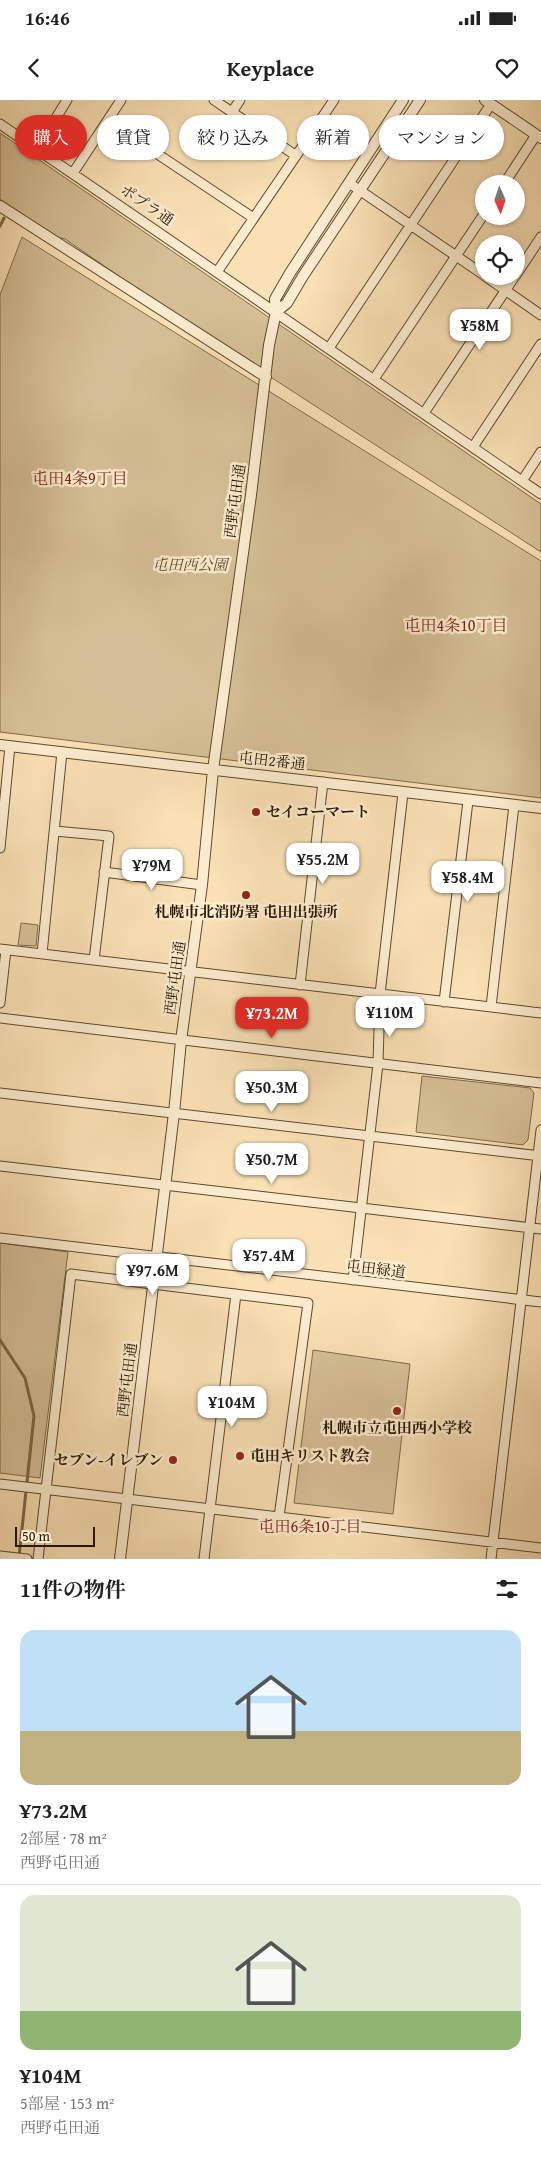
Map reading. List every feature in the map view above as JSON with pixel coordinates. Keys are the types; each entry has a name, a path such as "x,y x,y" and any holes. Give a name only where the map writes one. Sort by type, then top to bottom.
{"street":[{"path":"58,115 67,100"},
{"path":"112,115 121,100"},
{"path":"214,100 295,155"},
{"path":"232,112 240,100"},
{"path":"217,272 252,217 295,155 302,149 334,100"},
{"name":"西野屯田通","path":"120,1559 166,1184 181,1041 192,972 213,770 269,345 276,312 275,299 403,100"},
{"path":"276,312 287,303 420,100"},
{"path":"329,348 492,103 540,137 511,175"},
{"name":"ポプラ通","path":"0,124 15,134"},
{"path":"73,173 97,137"},
{"name":"ポプラ通","path":"54,160 541,494"},
{"path":"166,160 252,217"},
{"path":"349,183 475,270"},
{"path":"0,206 266,377"},
{"path":"374,379 477,225"},
{"path":"525,262 541,237"},
{"path":"498,285 541,315"},
{"path":"424,413 510,285"},
{"path":"473,447 541,344"},
{"path":"522,481 541,452"},
{"path":"0,848 5,745"},
{"name":"屯田2番通","path":"5,745 468,801 541,808"},
{"path":"42,954 62,752"},
{"path":"300,985 323,782"},
{"path":"353,1280 378,1064 380,994 403,793"},
{"path":"444,1002 468,801"},
{"path":"491,1007 514,805"},
{"path":"55,831 108,836 94,960"},
{"path":"104,872 202,885"},
{"path":"0,1003 3,949 541,1013"},
{"path":"0,1018 541,1083"},
{"path":"0,1093 539,1156"},
{"path":"491,1559 541,1130"},
{"path":"0,1166 541,1229"},
{"name":"屯田緑道","path":"0,1238 541,1302"},
{"path":"38,1559 42,1489 71,1274 308,1303 279,1517"},
{"path":"204,1559 236,1294"},
{"path":"0,1484 541,1548"},
{"path":"4,1556 27,1559"}],"green space":[{"path":"0,133 15,143 15,160 39,160 541,504 541,552 187,323 65,239 57,237 0,199"},
{"name":"屯田西公園","path":"22,237 541,561 541,798 0,732 0,295"},
{"path":"21,923 38,925 36,946 18,945"},
{"path":"422,1076 530,1088 534,1093 528,1140 523,1145 416,1132"},
{"path":"0,1243 68,1252 40,1478 0,1473"},
{"path":"313,1350 410,1364 393,1514 294,1503"}],"waterway":[{"path":"0,226 4,218"},
{"path":"0,1340 25,1378 34,1416 19,1557"}],"place":[{"name":"セイコーマート","path":"256,812"},
{"name":"札幌市北消防署 屯田出張所","path":"246,895"},
{"name":"札幌市立屯田西小学校","path":"397,1411"},
{"name":"屯田キリスト教会","path":"240,1456"},
{"name":"セブン-イレブン","path":"173,1460"}],"district":[{"name":"屯田4条9丁目","path":"80,478"},
{"name":"屯田4条10丁目","path":"456,625"},
{"name":"屯田6条10丁目","path":"310,1526"}]}
